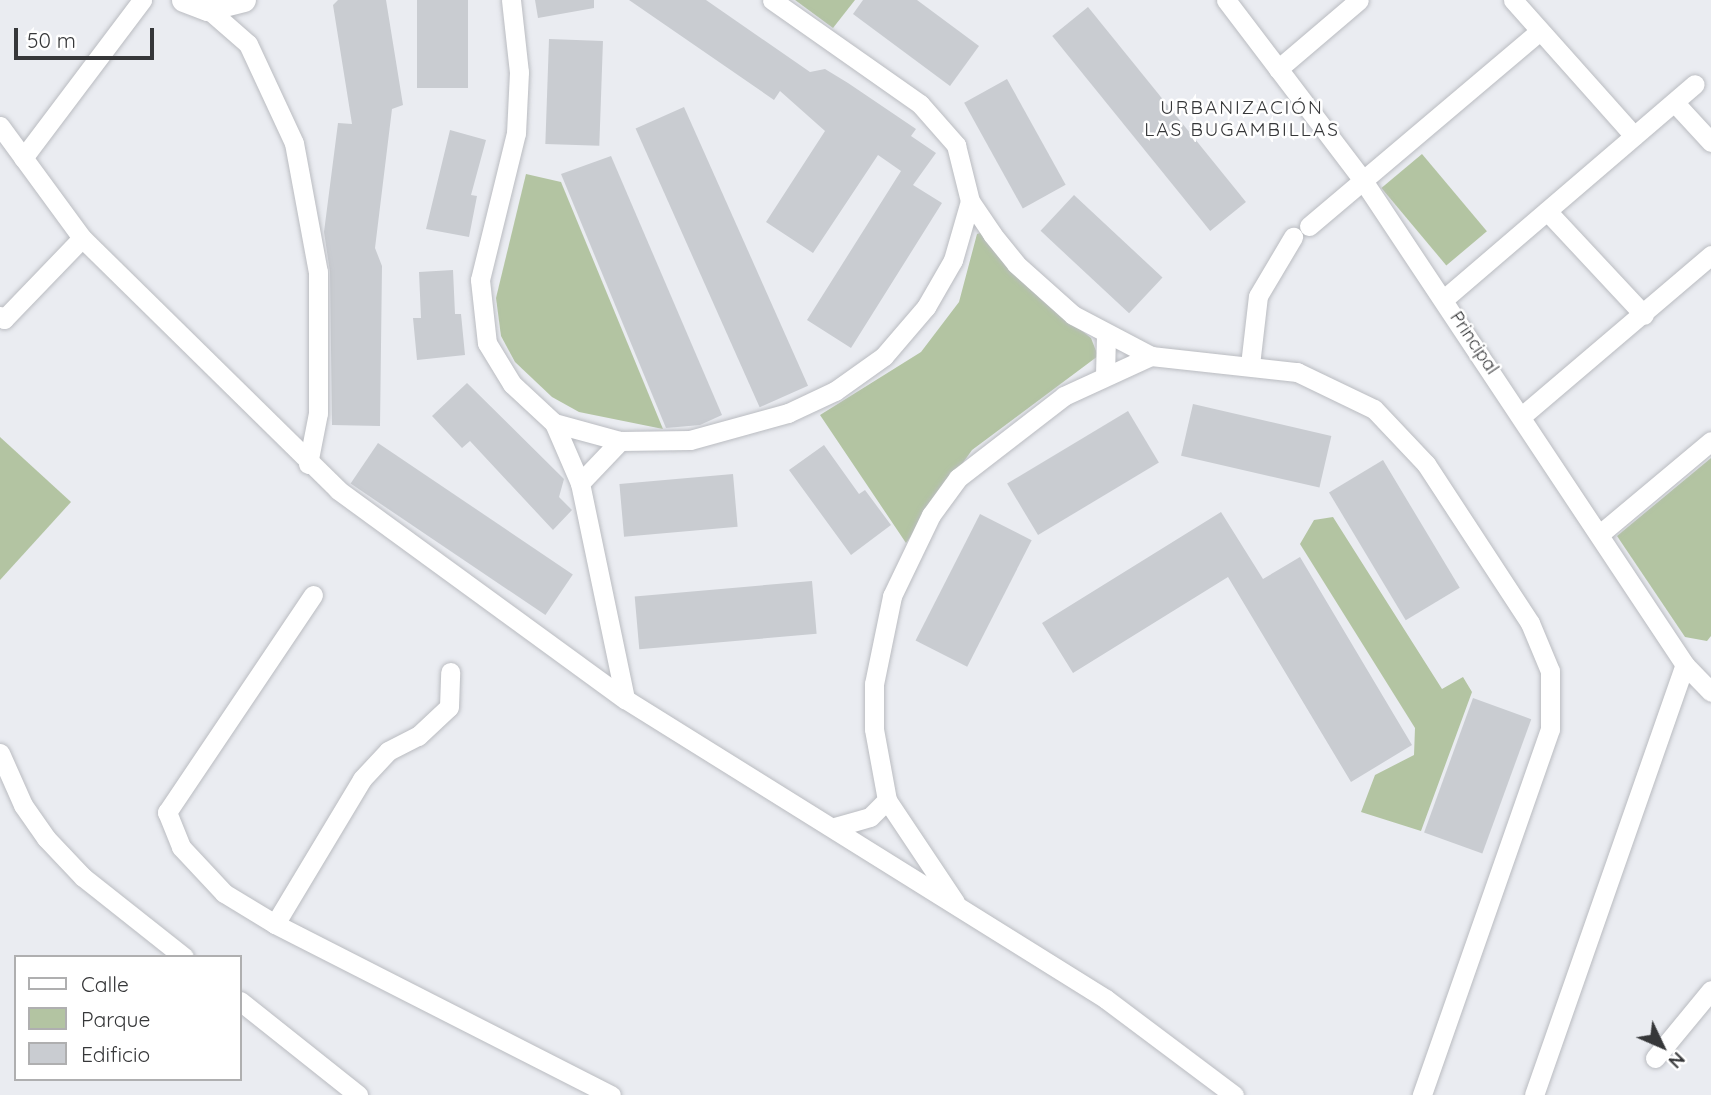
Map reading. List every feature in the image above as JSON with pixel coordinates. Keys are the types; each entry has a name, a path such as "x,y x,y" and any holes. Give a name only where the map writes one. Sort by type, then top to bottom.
{"street":[{"path":"23,158 142,0"},
{"path":"184,0 208,9 248,44 294,143 318,272 318,413 308,464"},
{"path":"208,9 244,0"},
{"path":"511,0 519,72 516,133 480,280 486,343 512,384 554,424 580,483 625,699"},
{"path":"772,0 920,104 956,145 970,201 1034,282 1106,335 1151,356 1250,365 1322,380 1358,398 1398,429 1530,623 1550,671 1550,729 1422,1095"},
{"name":"Principal","path":"1226,0 1364,182 1601,533 1685,665 1708,684"},
{"path":"1278,69 1359,0"},
{"path":"1513,0 1634,136"},
{"path":"1250,365 1258,296 1301,231 1364,182 1540,31"},
{"path":"1444,299 1695,84"},
{"path":"1675,103 1711,142"},
{"path":"0,127 82,238 308,464 625,699 835,827 962,912 1106,999 1234,1095"},
{"path":"554,424 620,441 713,435 788,413 835,391 884,356 926,307 953,260 970,201"},
{"path":"1546,211 1644,314"},
{"path":"0,316 4,318 82,238"},
{"path":"1522,415 1711,256"},
{"path":"1105,376 1106,335"},
{"path":"962,912 887,800 874,729 874,684 886,618 909,554 958,478 1065,396 1151,356"},
{"path":"1601,533 1711,440"},
{"path":"580,483 620,441"},
{"path":"313,595 167,812 181,847 224,893 275,924 611,1095"},
{"path":"1534,1095 1685,665"},
{"path":"275,924 362,779 388,751 418,736 449,707 450,672"},
{"path":"0,753 23,805 46,838 83,877 181,955"},
{"path":"835,827 870,817 887,800"},
{"path":"1655,1058 1711,990"},
{"path":"242,1003 358,1095"}],"green space":[{"path":"795,0 855,0 833,28"},
{"path":"1422,154 1487,231 1446,265 1381,188"},
{"path":"526,174 561,182 663,429 579,412 552,397 515,362 501,336 496,298"},
{"path":"987,231 1040,298 1091,338 1098,356 972,450 906,543 820,415 921,352 959,302 977,234"},
{"path":"0,437 71,502 0,580"},
{"path":"1711,458 1711,636 1707,641 1685,637 1617,536"},
{"path":"1333,517 1442,689 1463,677 1472,692 1421,831 1361,812 1375,775 1414,755 1415,728 1300,544 1314,520"}],"building":[{"path":"338,0 386,0 403,105 392,109 375,248 382,266 380,426 332,425 330,272 324,232 338,123 352,124 333,5"},
{"path":"417,0 468,0 468,88 417,88"},
{"path":"535,0 594,0 594,8 538,18"},
{"path":"629,0 706,0 810,72 825,69 848,83 916,129 911,136 936,153 913,185 942,203 851,348 807,320 901,171 878,155 813,253 766,222 825,131 780,91 774,100"},
{"path":"863,0 917,0 979,46 950,86 853,14"},
{"path":"1088,7 1246,202 1210,231 1052,36"},
{"path":"549,39 603,41 599,146 545,144"},
{"path":"1007,79 1066,185 1023,209 964,103"},
{"path":"684,107 808,386 760,407 636,129"},
{"path":"450,130 486,140 471,195 477,196 469,237 426,229"},
{"path":"611,156 722,415 700,425 666,428 561,174"},
{"path":"1074,195 1162,278 1129,313 1041,231"},
{"path":"453,270 455,314 461,314 465,355 417,360 413,318 421,318 419,272"},
{"path":"467,383 564,479 559,497 572,510 553,530 470,441 462,448 432,416"},
{"path":"1193,404 1331,436 1319,488 1181,456"},
{"path":"1128,411 1159,462 1038,535 1007,484"},
{"path":"378,443 573,574 545,615 351,484"},
{"path":"824,445 859,494 865,490 891,525 851,555 789,470"},
{"path":"1383,460 1460,588 1406,620 1329,492"},
{"path":"733,474 738,527 624,537 619,484"},
{"path":"1221,512 1263,579 1300,557 1412,745 1351,782 1228,577 1073,673 1042,623"},
{"path":"980,514 1032,540 967,667 916,641"},
{"path":"812,581 817,634 639,649 635,597"},
{"path":"1473,698 1531,719 1482,854 1424,832"}],"district":[{"name":"URBANIZACIÓN LAS BUGAMBILLAS","path":"1242,119"}]}
